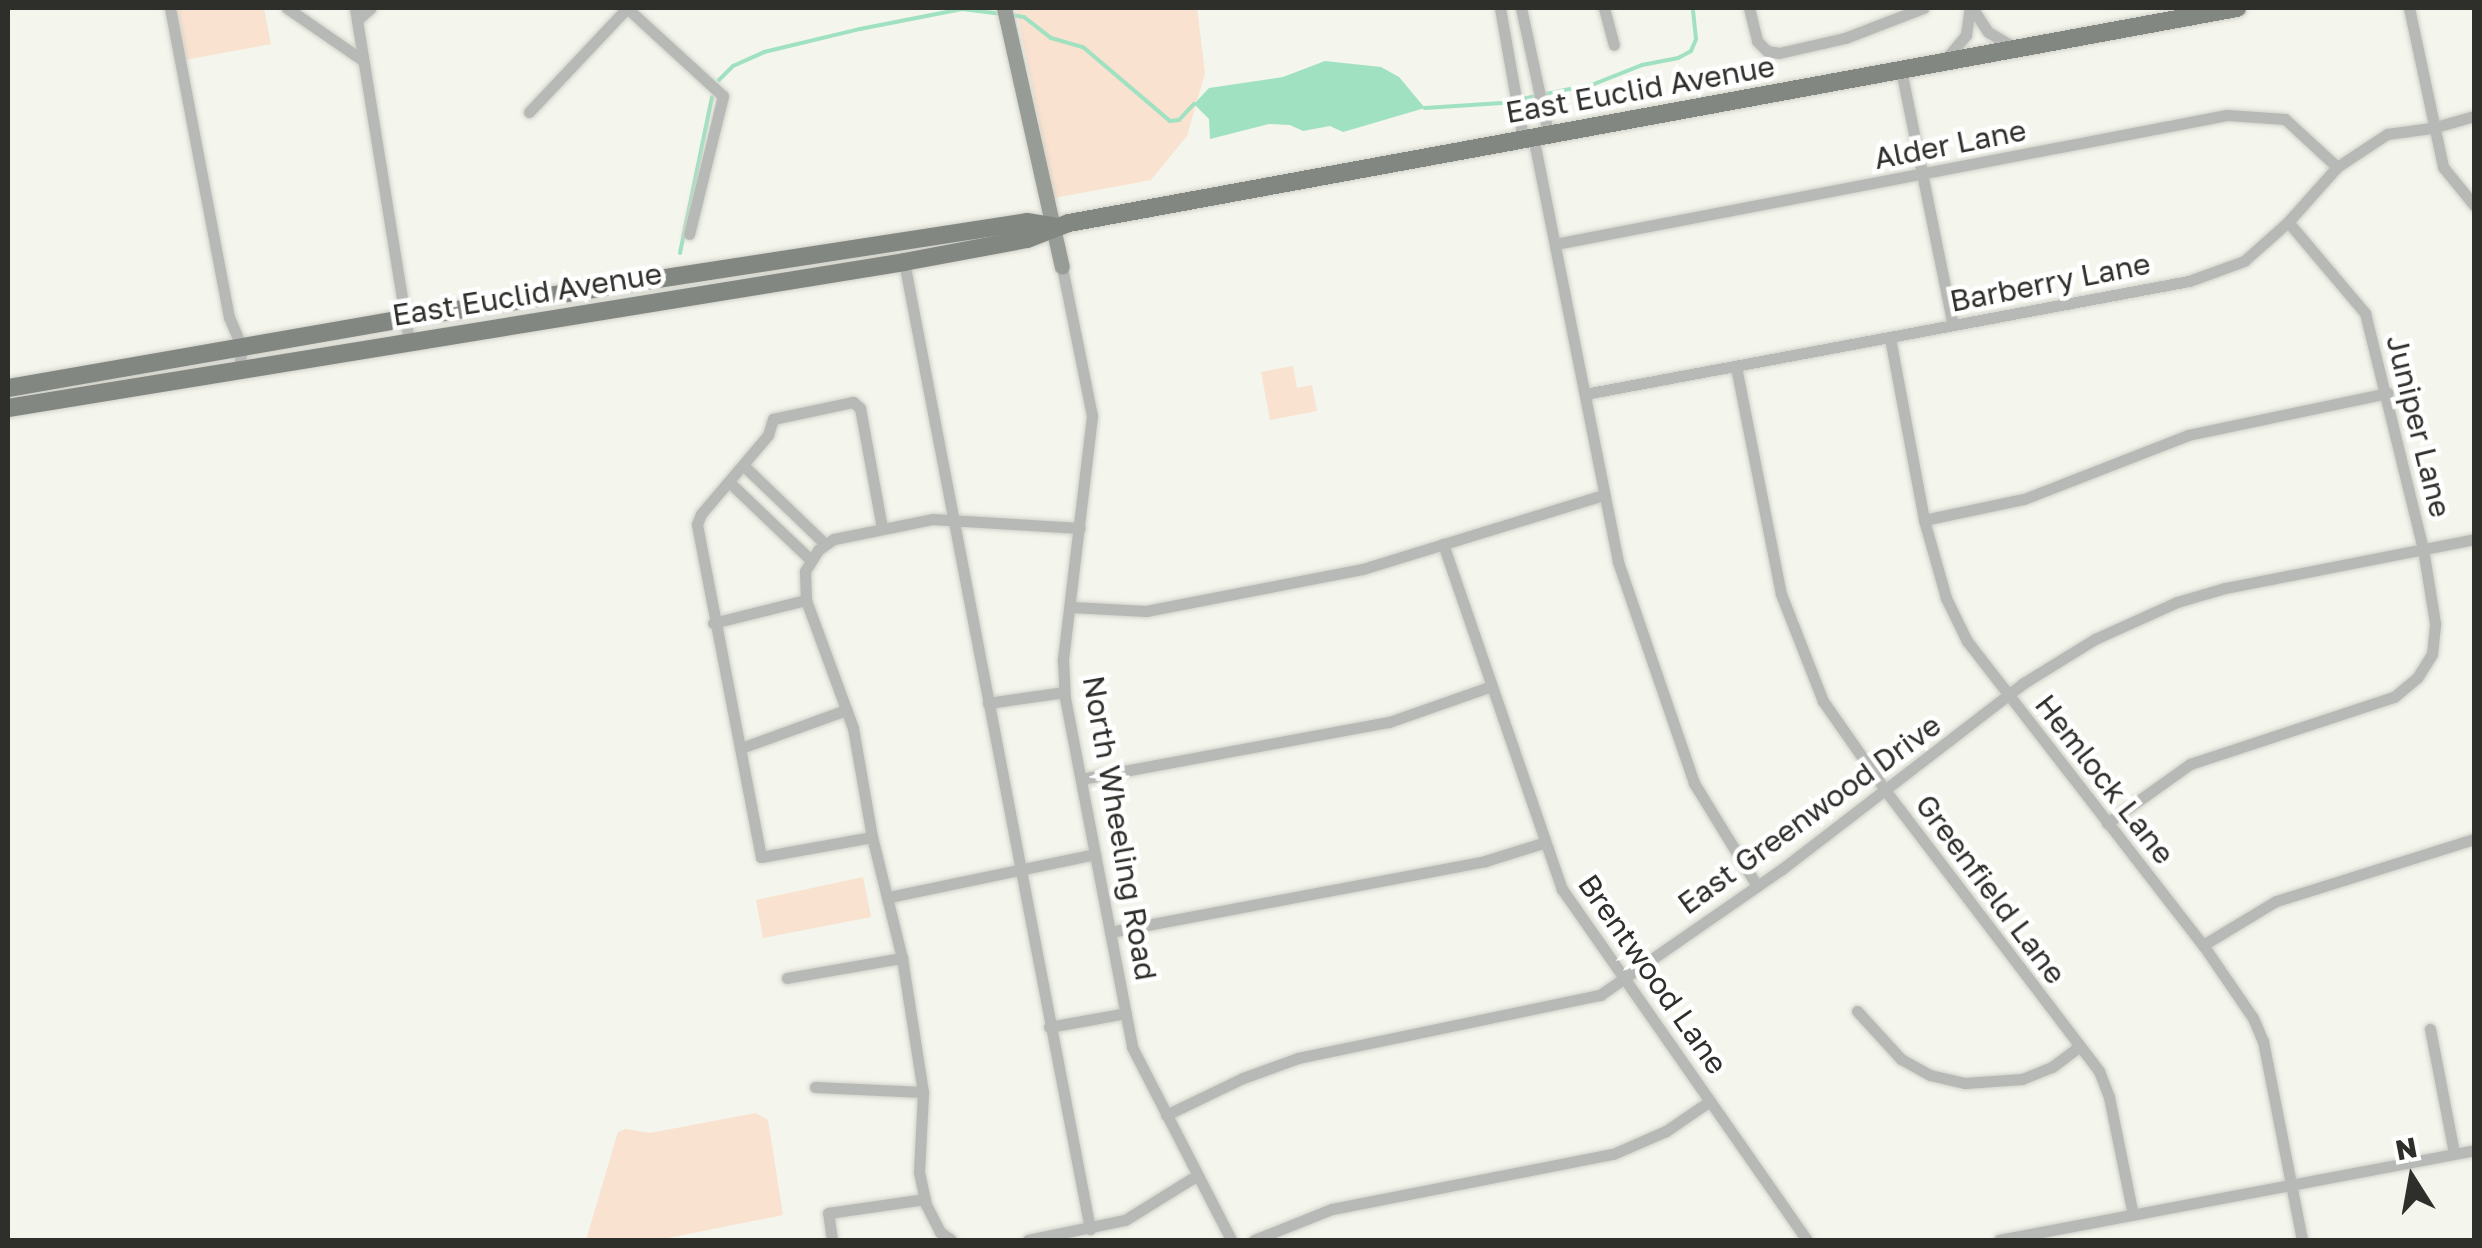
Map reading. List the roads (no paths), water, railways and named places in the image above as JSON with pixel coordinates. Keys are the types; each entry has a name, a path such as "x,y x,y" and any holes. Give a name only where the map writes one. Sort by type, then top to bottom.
{"main road":[{"name":"East Euclid Avenue","path":"9,394 239,368 904,262 1027,239 1052,226 2237,8"},
{"name":"East Euclid Avenue","path":"9,394 406,318 1028,222 1052,226"}],"street":[{"path":"170,8 239,368"},
{"path":"286,8 361,59"},
{"path":"371,8 356,14 361,59 409,340"},
{"path":"530,112 627,8 724,96 689,234"},
{"path":"1500,8 1517,107 1534,136 1618,562 1686,766 1710,816 1756,884"},
{"path":"1521,8 1540,101 1534,136"},
{"path":"1604,8 1614,45"},
{"path":"1749,8 1757,41 1767,51 1779,53 1845,38 1923,8"},
{"path":"1971,8 1988,32 2016,48"},
{"path":"1944,62 1966,35 1971,8"},
{"path":"2409,8 2443,167 2474,205"},
{"name":"North Wheeling Road","path":"1006,15 1092,416 1063,661 1064,692 1139,1065 1232,1240"},
{"path":"1902,70 1953,325"},
{"name":"Alder Lane","path":"1555,244 2227,115 2284,119 2337,166"},
{"name":"Barberry Lane","path":"1585,394 2190,280 2244,261 2288,222 2337,166 2387,134 2432,128 2474,116"},
{"name":"Juniper Lane","path":"2107,823 2190,764 2380,704 2409,687 2425,667 2435,634 2423,549 2388,393 2365,312 2288,222"},
{"path":"904,262 1090,1229"},
{"name":"Hemlock Lane","path":"1890,338 1924,520 1951,609 1968,641 2008,696 2203,945 2253,1018 2263,1042 2302,1240"},
{"name":"Greenfield Lane","path":"1736,367 1775,569 1790,624 1823,701 1884,790 2098,1071 2109,1097 2133,1215"},
{"path":"1924,520 2024,499 2188,434 2388,393"},
{"path":"872,836 762,857 713,623 698,524 700,514 768,434 773,419 853,402 860,408 882,528"},
{"path":"744,466 825,544"},
{"path":"730,482 811,560"},
{"path":"1070,607 1156,609 1363,569 1603,495"},
{"path":"944,1238 925,1199 918,1172 922,1092 889,897 846,710 803,582 811,560 825,544 882,528 954,517 1080,528"},
{"name":"East Greenwood Drive","path":"1166,1115 1243,1078 1298,1058 1600,996 2008,696 2082,646 2177,602 2225,588 2474,539"},
{"name":"Brentwood Lane","path":"1444,544 1542,843 1562,888 1807,1240"},
{"path":"713,623 806,600"},
{"path":"1081,779 1388,722 1489,687"},
{"path":"988,703 1064,692"},
{"path":"740,748 846,710"},
{"path":"2203,945 2276,901 2474,839"},
{"path":"1110,932 1485,861 1542,843"},
{"path":"889,897 1094,854"},
{"path":"787,978 902,958"},
{"path":"1857,1011 1902,1058 1949,1081 2002,1084 2022,1079 2052,1067 2080,1047"},
{"path":"1050,1027 1126,1013"},
{"path":"2430,1029 2454,1154"},
{"path":"816,1087 922,1092"},
{"path":"1254,1240 1332,1209 1613,1154 1666,1132 1710,1102"},
{"path":"2000,1240 2474,1150"},
{"path":"1028,1240 1126,1220 1196,1176"},
{"path":"832,1240 828,1212 925,1199"}],"waterway":[{"path":"1425,108 1502,103 1594,84 1642,65 1678,58 1691,51 1696,39 1693,8"},
{"path":"719,80 733,66 764,52 860,29 962,9 1001,14"},
{"path":"1010,15 1024,17 1051,38 1083,47 1170,121 1179,120 1194,104"},
{"path":"680,253 712,97"}]}
